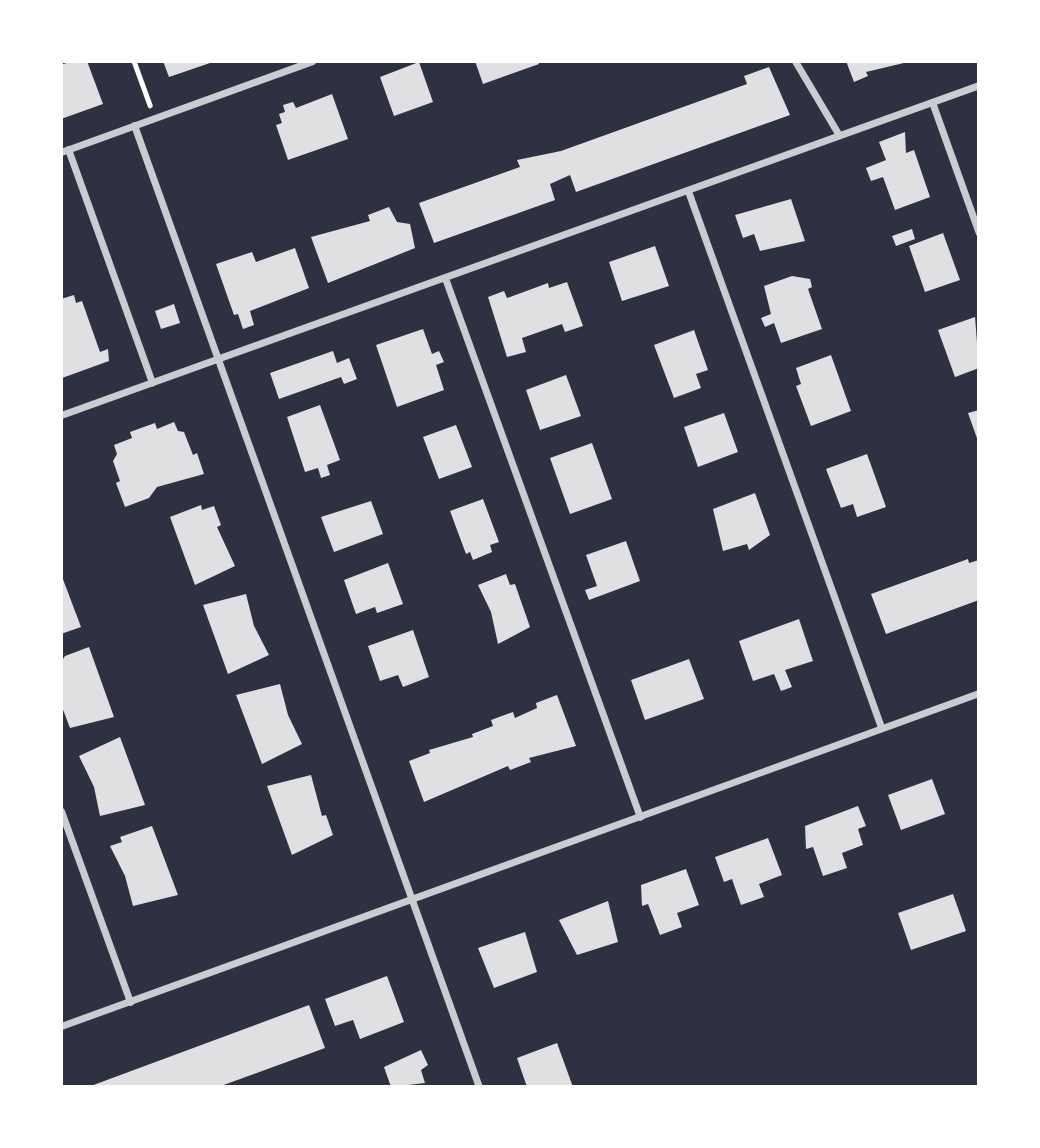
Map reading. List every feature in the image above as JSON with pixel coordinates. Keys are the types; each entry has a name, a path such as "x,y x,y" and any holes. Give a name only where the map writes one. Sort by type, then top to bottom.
{"street":[{"path":"152,382 65,151 312,61"},
{"path":"795,61 839,135"},
{"path":"61,415 979,85"},
{"path":"932,102 979,233"},
{"path":"134,125 480,1087"},
{"path":"688,191 881,727"},
{"path":"445,278 640,817"},
{"path":"61,1026 979,693"},
{"path":"61,811 130,1002"}],"path":[{"path":"134,61 152,110"}],"building":[{"path":"72,61 87,61 103,104 61,119 61,65"},
{"path":"163,61 213,61 213,62 169,77"},
{"path":"475,61 538,61 539,64 483,84"},
{"path":"846,61 908,62 866,72 868,76 854,82"},
{"path":"419,62 433,102 394,116 380,77"},
{"path":"769,67 790,115 576,192 570,175 550,184 555,200 434,243 419,203 520,167 517,160 561,151 747,84 744,76"},
{"path":"332,94 348,139 288,160 276,125 282,123 279,114 285,112 283,105 293,102 296,108"},
{"path":"905,132 906,153 914,150 930,197 895,210 883,177 871,181 866,168 886,160 879,142"},
{"path":"791,199 805,241 760,251 754,234 743,238 735,215"},
{"path":"389,207 397,222 410,224 415,248 328,283 311,237 370,221 368,215"},
{"path":"912,229 915,239 896,246 892,236"},
{"path":"943,233 960,280 925,292 909,246"},
{"path":"655,246 669,286 622,301 609,262"},
{"path":"295,248 309,288 250,311 254,325 243,329 238,314 234,315 216,264 252,252 256,262"},
{"path":"792,276 810,279 812,287 808,289 822,329 781,343 774,323 765,327 761,318 771,314 764,286"},
{"path":"567,282 583,326 565,332 562,324 522,338 526,352 507,357 488,297 504,291 507,298 548,283 549,288"},
{"path":"74,295 76,303 82,301 100,352 108,349 109,361 62,378 61,299"},
{"path":"174,304 180,323 161,329 155,311"},
{"path":"975,317 979,368 955,377 938,330"},
{"path":"423,329 432,354 439,351 444,362 436,365 444,390 397,407 376,345"},
{"path":"694,330 708,370 696,374 701,388 674,398 654,345"},
{"path":"333,351 337,363 349,358 357,379 344,384 341,377 279,399 270,373"},
{"path":"831,355 851,411 811,426 796,386 801,384 796,368"},
{"path":"566,375 581,416 540,430 526,390"},
{"path":"320,405 340,460 327,465 330,475 321,478 318,468 305,472 287,417"},
{"path":"979,410 979,441 978,441 968,413"},
{"path":"724,413 738,452 698,467 684,427"},
{"path":"174,422 178,431 184,432 193,455 197,453 204,474 157,487 149,498 125,507 116,483 120,481 113,461 117,454 114,445 132,438 130,432 155,423 157,429"},
{"path":"456,425 472,467 439,479 423,437"},
{"path":"592,443 612,499 570,514 550,458"},
{"path":"867,454 886,507 857,517 853,504 841,508 826,469"},
{"path":"755,493 770,535 749,550 747,544 723,551 713,509"},
{"path":"483,499 499,542 490,545 492,552 473,560 470,552 466,554 450,511"},
{"path":"371,501 383,534 334,552 321,517"},
{"path":"201,505 202,510 214,506 221,525 217,527 235,566 195,585 170,517"},
{"path":"626,541 640,581 589,600 585,590 597,586 586,555"},
{"path":"968,559 969,563 979,560 979,600 886,634 871,594"},
{"path":"388,563 403,604 377,613 375,607 356,614 344,580"},
{"path":"61,574 81,627 61,634"},
{"path":"506,574 510,585 515,584 530,627 498,644 491,612 478,585"},
{"path":"246,594 254,626 269,655 228,674 203,605"},
{"path":"799,619 813,661 785,670 792,687 781,691 774,674 753,681 739,641"},
{"path":"413,630 429,677 403,687 398,675 380,681 368,646"},
{"path":"89,647 114,717 70,728 62,707 61,662 65,656"},
{"path":"689,659 704,699 645,720 631,680"},
{"path":"280,684 288,715 302,744 262,764 236,695"},
{"path":"557,695 576,746 529,758 531,762 510,770 508,766 424,802 409,761 430,753 429,750 473,737 472,734 493,726 491,720 513,712 515,718 537,708 536,703"},
{"path":"120,737 145,805 100,816 94,787 79,756"},
{"path":"311,775 322,816 326,815 333,835 292,855 267,786"},
{"path":"932,779 945,814 901,830 888,795"},
{"path":"858,806 866,826 858,829 863,845 842,853 847,868 823,876 813,847 806,849 805,826"},
{"path":"152,826 178,895 133,906 125,876 110,846 122,842 120,837"},
{"path":"768,838 782,875 759,884 764,897 741,905 732,879 724,882 715,857"},
{"path":"686,869 699,905 677,913 682,927 660,935 648,904 642,906 641,885"},
{"path":"953,894 966,931 911,950 898,913"},
{"path":"608,901 618,942 577,955 559,920"},
{"path":"525,932 537,972 494,988 478,948"},
{"path":"387,976 404,1022 360,1039 353,1020 335,1026 325,999"},
{"path":"309,1005 325,1048 218,1087 88,1087"},
{"path":"557,1043 573,1087 527,1087 517,1058"},
{"path":"421,1050 428,1065 421,1070 425,1083 391,1087 384,1067"}]}
